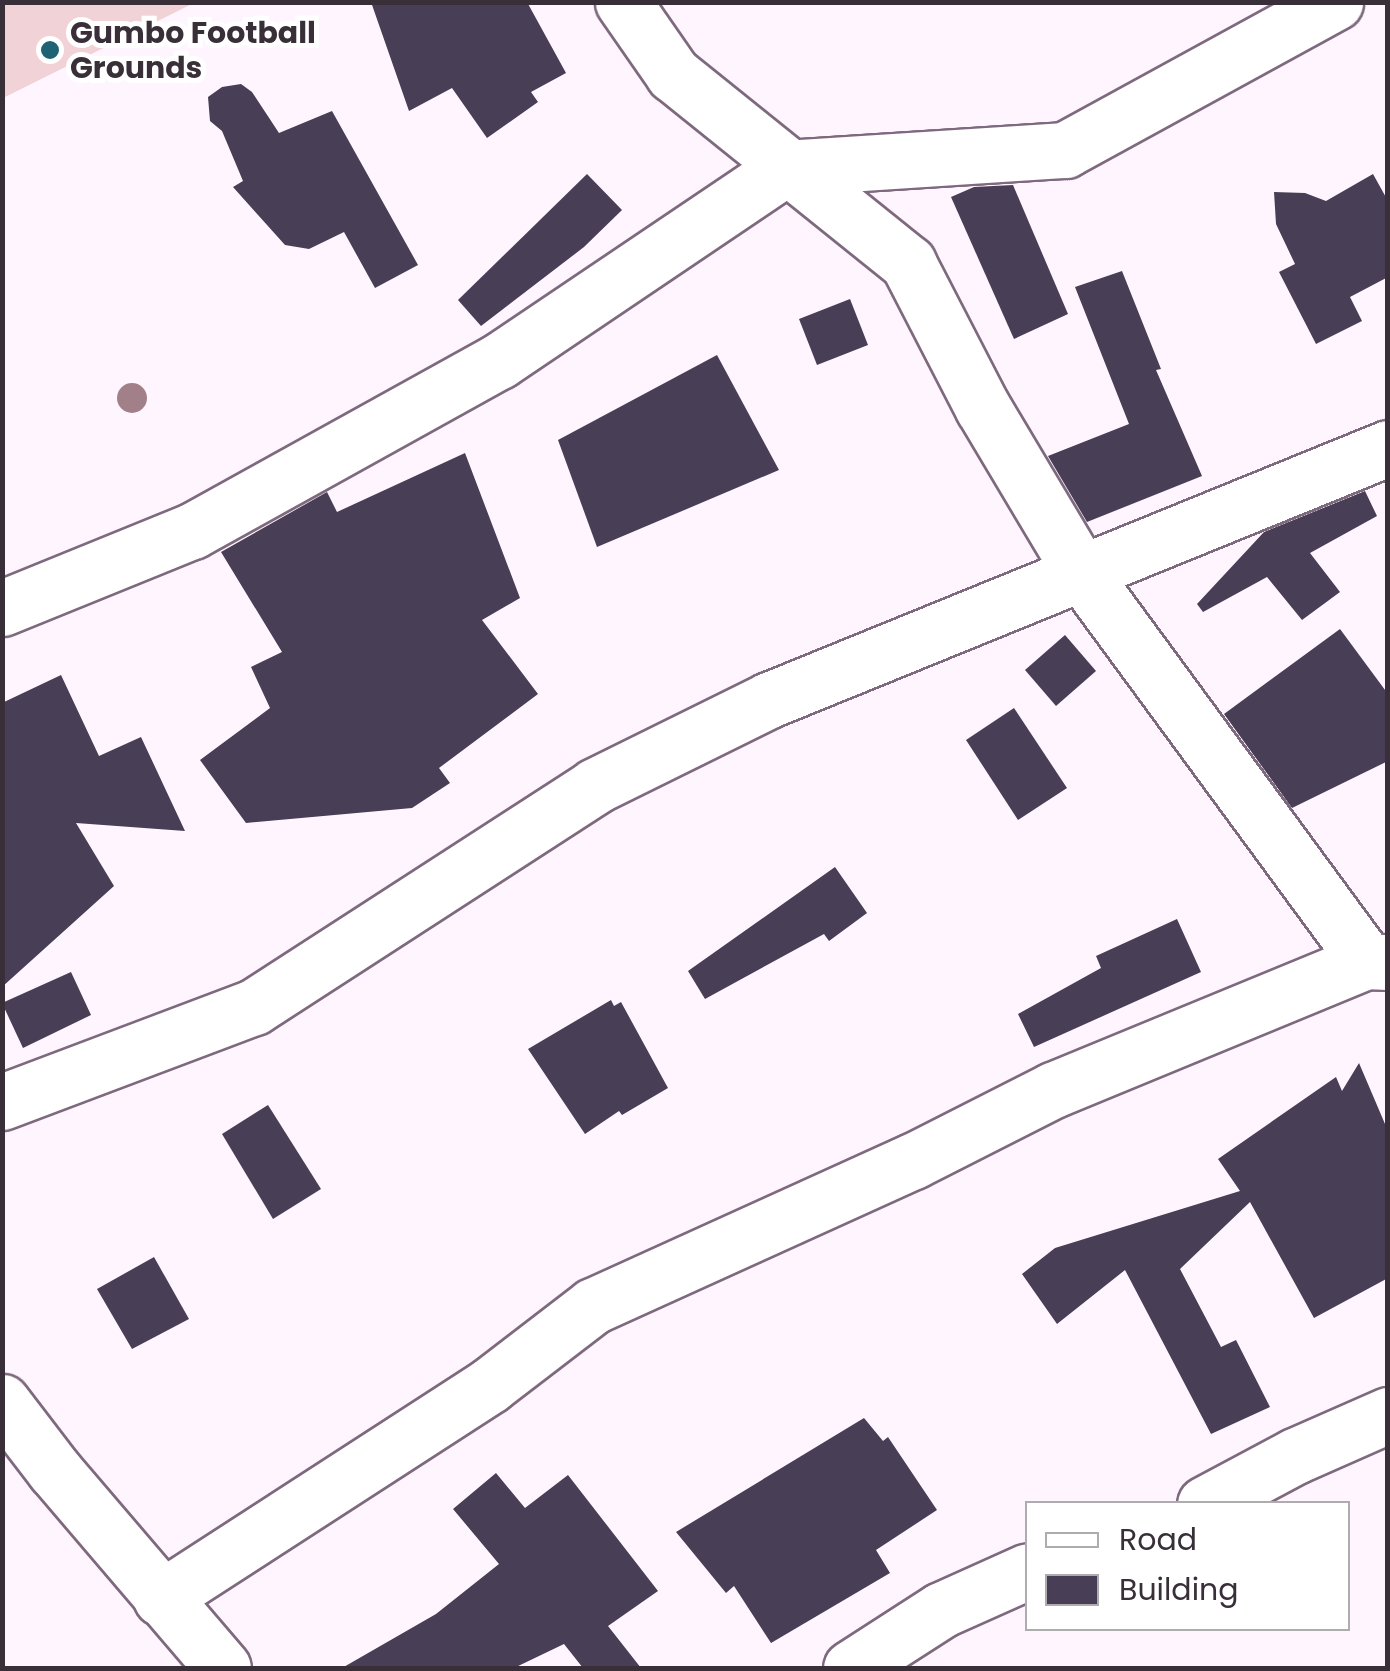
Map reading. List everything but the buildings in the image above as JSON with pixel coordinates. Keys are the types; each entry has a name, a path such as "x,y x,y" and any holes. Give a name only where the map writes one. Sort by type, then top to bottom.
{"street":[{"path":"161,1598 490,1385 593,1306 913,1161 1053,1090 1377,962 1080,571 983,408 908,263 784,168 673,74 623,2"},
{"path":"2,608 192,531 499,361 784,168 1065,150 1335,2"},
{"path":"2,1102 254,1007 595,786 770,700 1388,448"},
{"path":"2,1402 161,1598 224,1668"},
{"path":"1211,1501 1295,1456 1388,1415"},
{"path":"851,1668 941,1610 1025,1572"}],"shaded area":[{"name":"Gumbo Football Grounds","path":"3,2 194,2 194,3 3,98"}],"place":[{"name":"Gumbo Football Grounds","path":"50,50"}]}
